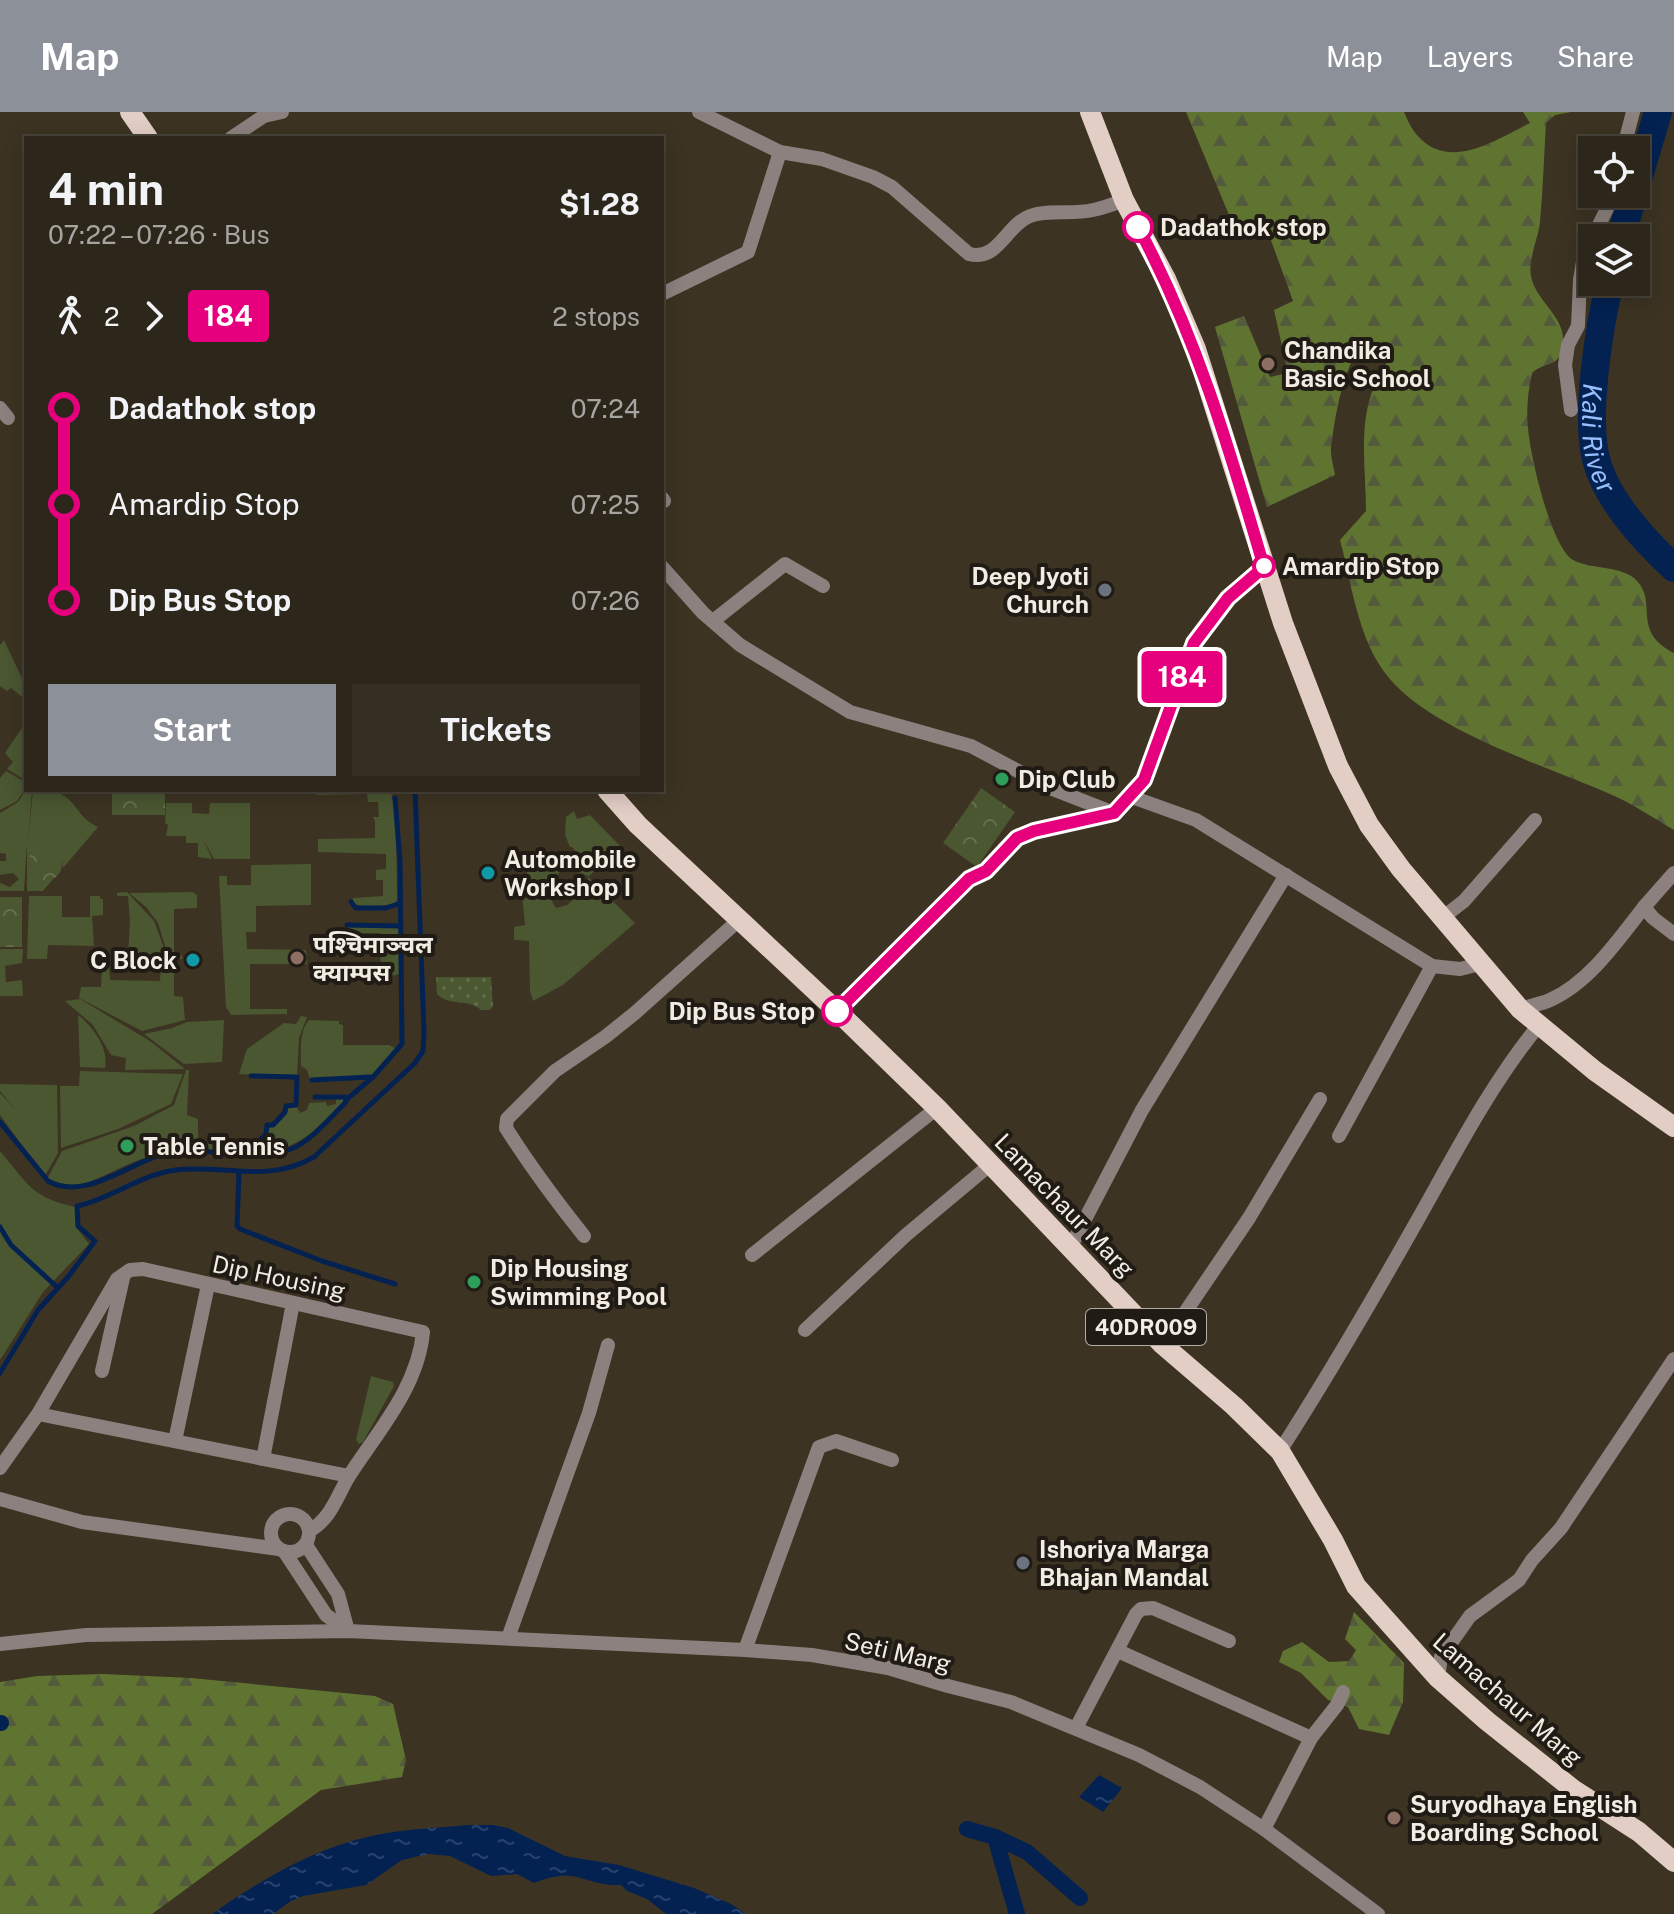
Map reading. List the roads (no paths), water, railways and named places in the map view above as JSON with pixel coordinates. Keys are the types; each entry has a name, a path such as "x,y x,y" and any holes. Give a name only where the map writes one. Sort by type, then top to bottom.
{"main road":[{"path":"130,112 147,136"},
{"path":"1090,112 1124,200 1166,279 1196,349 1264,567 1338,766 1369,825 1401,869 1520,1009 1595,1071 1674,1127"},
{"name":"Lamachaur Marg","path":"609,792 638,825 937,1108 1163,1345 1234,1406 1280,1451 1333,1540 1356,1586 1438,1678 1574,1790 1639,1832 1674,1862"}],"street":[{"path":"234,136 264,116 282,112"},
{"path":"699,112 780,152 822,159 882,182 911,201 969,254 979,257 987,254 1021,221 1032,215 1093,211 1124,200"},
{"path":"1627,136 1633,112"},
{"path":"664,293 748,252 780,152"},
{"path":"1571,410 1565,365 1568,345 1578,326 1584,256 1607,208"},
{"path":"713,621 785,564 823,586"},
{"path":"837,1011 969,879 986,871 1017,838 1034,831 1114,813 1144,780 1194,643 1228,598 1264,567"},
{"path":"664,569 740,645 850,712 971,746 1050,788 1114,813"},
{"path":"1129,796 1196,820 1432,966 1460,969 1480,964"},
{"path":"1442,918 1464,901 1535,820"},
{"path":"1520,1009 1551,1000 1582,979 1674,873"},
{"path":"1070,1248 1142,1110 1286,875"},
{"path":"1644,907 1674,934"},
{"path":"584,1236 549,1194 527,1161 506,1128 507,1119 555,1071 635,1013 739,920"},
{"path":"1339,1136 1432,966"},
{"path":"1280,1451 1323,1384 1477,1115 1511,1060 1539,1025"},
{"path":"1163,1345 1249,1218 1320,1099"},
{"path":"752,1255 937,1108"},
{"path":"805,1330 906,1235 991,1164"},
{"name":"Dip Housing","path":"125,1273 143,1269 423,1332 409,1381 386,1423 349,1476 327,1517 308,1538"},
{"path":"102,1371 125,1273"},
{"path":"0,1468 38,1414 117,1279 125,1273"},
{"path":"175,1441 208,1285"},
{"path":"263,1459 293,1303"},
{"path":"508,1638 589,1413 608,1345"},
{"path":"1438,1678 1441,1657 1470,1616 1519,1580 1532,1560 1561,1528 1674,1359"},
{"path":"38,1414 349,1476"},
{"path":"745,1650 819,1447 836,1441 892,1460"},
{"path":"0,1499 82,1522 282,1550 296,1551 308,1538"},
{"path":"297,1515 306,1522 308,1538 338,1594 348,1631 326,1615 271,1533 281,1517 297,1515"},
{"path":"1076,1728 1141,1609 1153,1608 1229,1641"},
{"name":"Seti Marg","path":"0,1644 86,1635 348,1631 745,1650 812,1655 888,1668 1011,1702 1139,1755 1200,1787 1264,1829 1378,1914"},
{"path":"1118,1651 1311,1738"},
{"path":"1264,1829 1311,1738 1337,1705 1343,1692"}],"water":[{"path":"1099,1775 1122,1788 1103,1812 1079,1797"},
{"path":"469,1825 508,1828 565,1856 619,1865 694,1888 746,1914 666,1914 621,1885 571,1876 534,1883 517,1874 491,1876 450,1856 428,1854 402,1860 366,1885 303,1896 273,1914 212,1914 268,1878 328,1849 383,1834"}],"waterway":[{"name":"Kali River","path":"1650,139 1658,112"},
{"name":"Kali River","path":"1624,224 1630,208"},
{"name":"Kali River","path":"1607,296 1593,396 1596,459 1617,504 1674,568"},
{"path":"0,1373 38,1310 95,1241 78,1226 77,1206 163,1172 194,1169 263,1171 297,1165 314,1157 415,1063 423,1051 424,1032 415,792"},
{"path":"346,1100 373,1077 402,1044 400,862 395,798"},
{"path":"351,902 356,908 386,908 398,904"},
{"path":"347,925 400,926"},
{"path":"233,1154 233,1144 257,1143 266,1134 267,1125 273,1125 285,1112 286,1106 296,1105 297,1077 251,1076"},
{"path":"312,1080 370,1077"},
{"path":"0,1122 48,1181 76,1187 105,1179 163,1154 179,1151 259,1155 291,1149 313,1135 346,1102 345,1097 315,1097"},
{"path":"239,1172 237,1226 240,1229 322,1261 395,1284"},
{"path":"0,1227 11,1245 57,1287"},
{"path":"967,1829 995,1837 1017,1914"},
{"path":"995,1837 1027,1852 1080,1898"}],"place":[{"name":"Dadathok stop","path":"1138,227"},
{"name":"Chandika Basic School","path":"1268,364"},
{"name":"Amardip Stop","path":"1264,566"},
{"name":"Deep Jyoti Church","path":"1105,590"},
{"name":"Dip Club","path":"1002,779"},
{"name":"Automobile Workshop I","path":"488,873"},
{"name":"पश्‍चिमाञ्‍चल क्याम्पस","path":"297,958"},
{"name":"C Block","path":"193,960"},
{"name":"Dip Bus Stop","path":"837,1011"},
{"name":"Table Tennis","path":"127,1146"},
{"name":"Dip Housing Swimming Pool","path":"474,1282"},
{"name":"Ishoriya Marga Bhajan Mandal","path":"1023,1563"},
{"name":"Suryodhaya English Boarding School","path":"1394,1818"}]}
